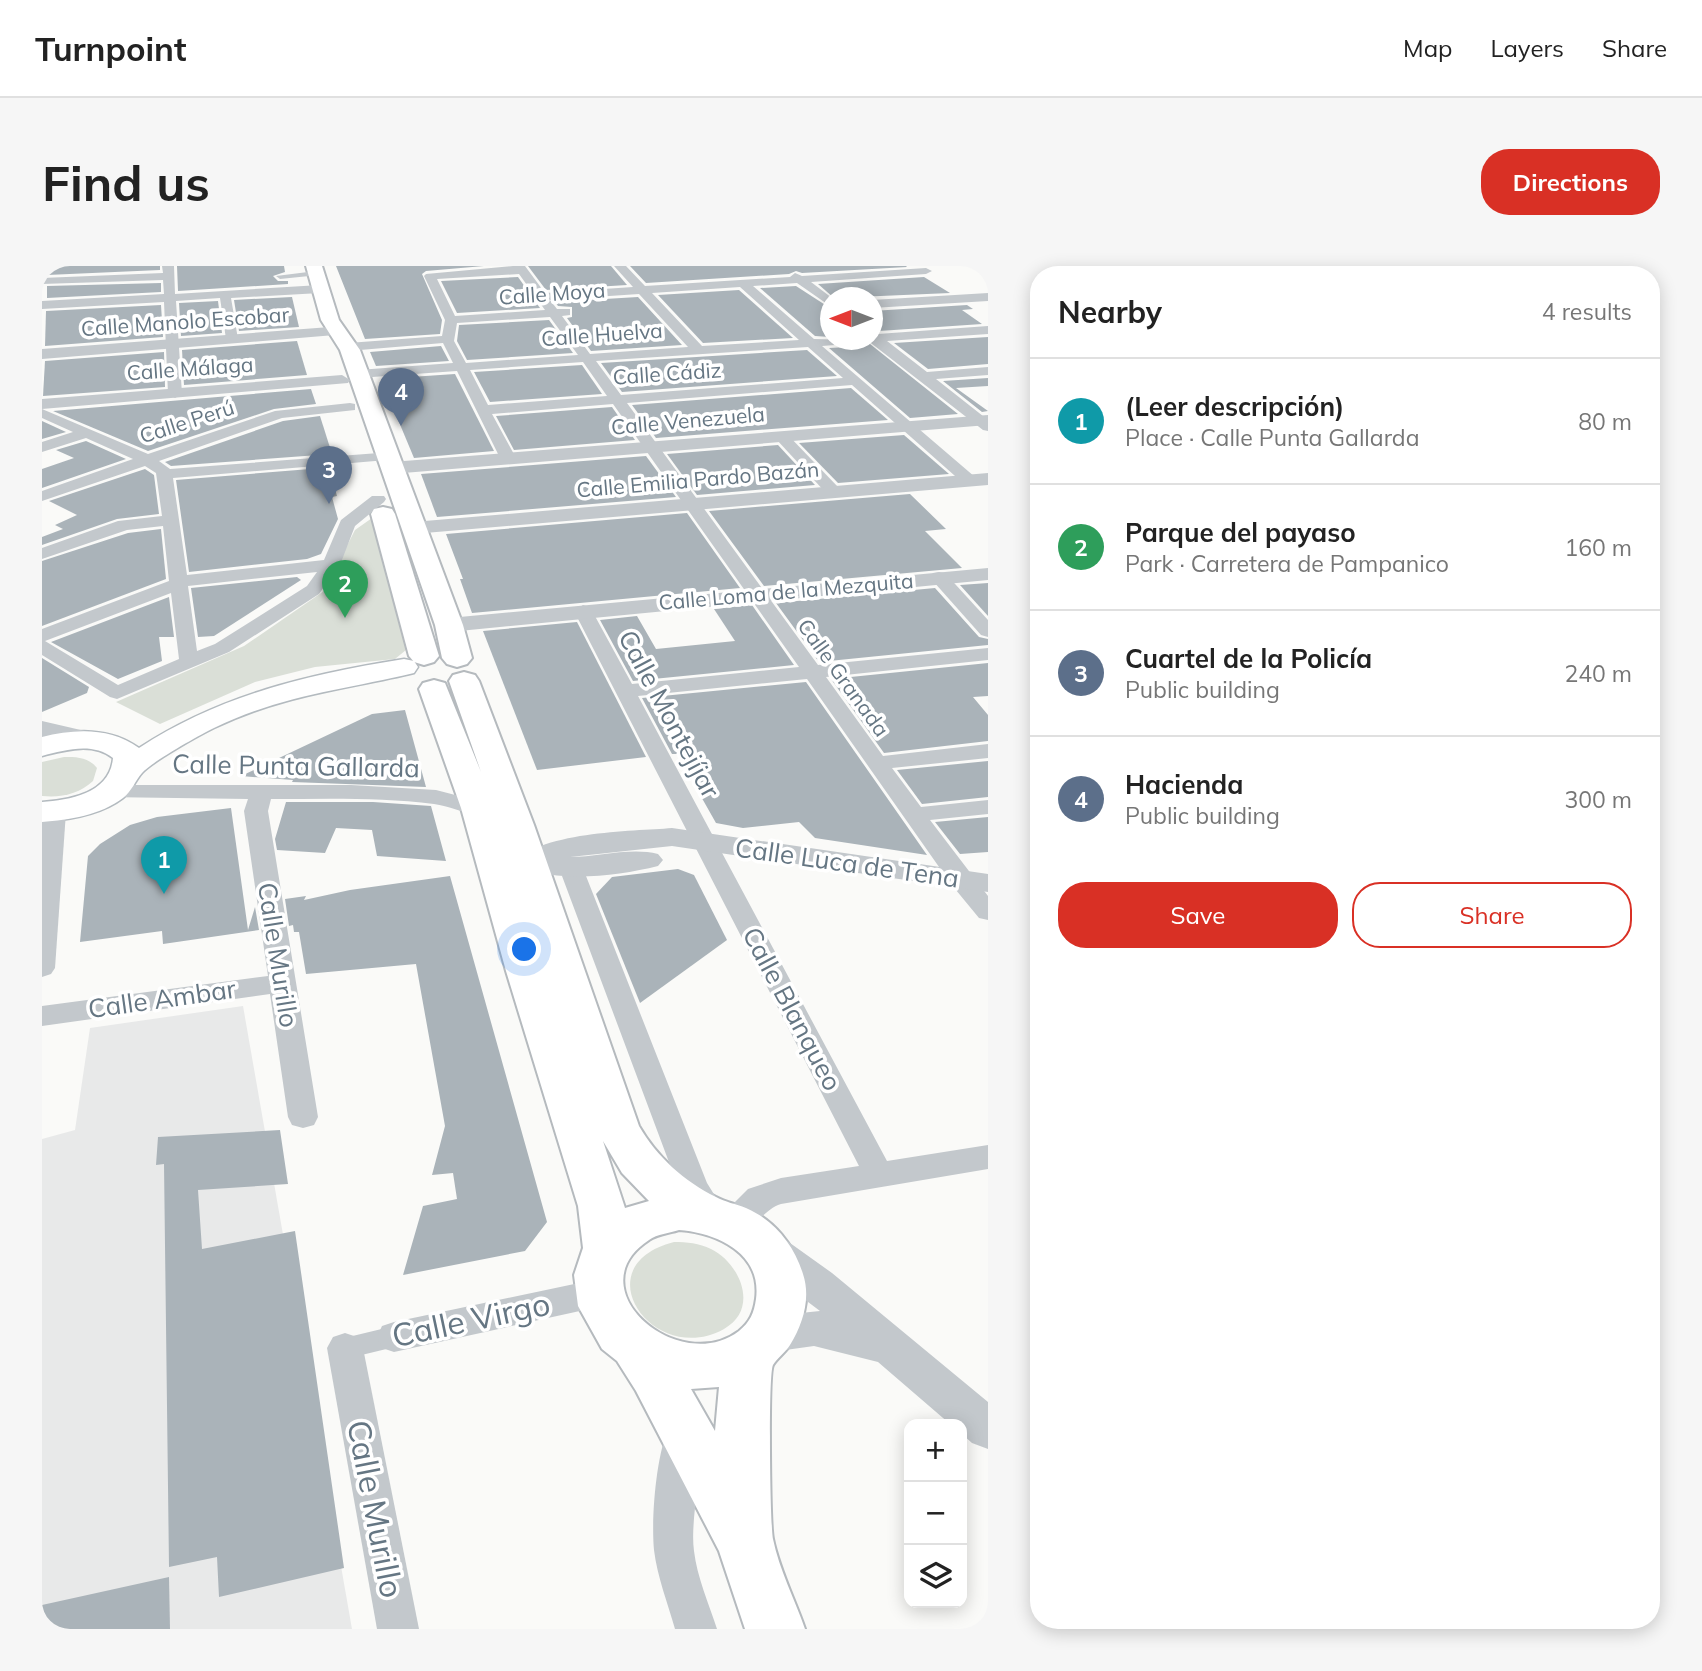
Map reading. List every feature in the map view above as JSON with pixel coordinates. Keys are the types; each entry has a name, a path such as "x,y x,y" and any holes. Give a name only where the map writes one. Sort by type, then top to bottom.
{"main road":[{"path":"317,276 344,352 381,460 378,499 433,672 478,808 526,971 601,1206 606,1227 603,1270 605,1314 618,1333 637,1349 657,1360 680,1366 727,1364 759,1345 780,1318 782,1282 775,1264 728,1225 648,1175 630,1154 611,1114 523,844 433,672 449,625 413,528 381,460 350,407 344,352"},
{"path":"48,812 74,808 121,779 191,728 257,699 285,692 433,672"},
{"path":"42,747 191,728"},
{"path":"98,741 120,747 129,755 121,779"},
{"path":"603,1270 620,1232 657,1213 678,1210 728,1225"},
{"path":"745,1541 742,1432 759,1345"},
{"path":"637,1349 655,1374 745,1541 775,1629"}],"street":[{"path":"620,266 641,289 649,306 698,349"},
{"path":"782,266 820,294"},
{"path":"855,266 868,275"},
{"path":"508,458 448,339 451,320 430,276 520,268"},
{"name":"Calle Granada","path":"520,268 652,447 914,816 974,881 988,912"},
{"path":"42,281 168,271 170,344 175,394"},
{"path":"542,297 641,289 715,279 742,283 868,275 931,275 980,310"},
{"path":"280,276 317,276"},
{"path":"42,305 225,294 317,276"},
{"path":"742,283 906,426 979,480"},
{"path":"225,294 232,339"},
{"path":"883,303 988,297"},
{"name":"Calle Moya","path":"451,320 579,311"},
{"path":"883,336 988,330"},
{"name":"Calle Manolo Escobar","path":"42,354 232,339 344,352"},
{"path":"344,352 448,339"},
{"name":"Calle Huelva","path":"344,352 463,366 820,341"},
{"path":"883,344 985,423"},
{"name":"Calle Málaga","path":"42,404 175,394 344,352"},
{"path":"925,376 988,372"},
{"name":"Calle Cádiz","path":"484,410 854,381"},
{"name":"Calle Perú","path":"42,496 280,414 350,407"},
{"path":"42,413 145,459 164,471 181,584 189,662"},
{"name":"Calle Venezuela","path":"381,460 508,458 906,426 985,423"},
{"path":"42,447 86,433"},
{"path":"781,436 833,491"},
{"path":"164,474 381,460"},
{"name":"Calle Emilia Pardo Bazán","path":"413,528 979,480"},
{"path":"42,646 117,693 222,648 313,590 331,565 347,524 378,499"},
{"path":"42,554 124,525 170,520"},
{"path":"42,636 186,580 331,565"},
{"name":"Calle Loma de la Mezquita","path":"449,625 988,574"},
{"path":"939,577 988,631"},
{"name":"Calle Montejíjar","path":"583,611 705,843"},
{"path":"626,691 988,654"},
{"path":"42,729 98,741"},
{"path":"877,763 988,751"},
{"name":"Calle Punta Gallarda","path":"121,779 166,790 351,792 436,797 478,808"},
{"name":"Calle Murillo","path":"261,793 256,811 303,1117"},
{"path":"914,816 988,807"},
{"path":"478,808 493,823 505,848 514,856 523,844"},
{"path":"42,968 48,812"},
{"name":"Calle Luca de Tena","path":"523,844 539,836 585,862"},
{"name":"Calle Luca de Tena","path":"523,844 572,867 585,862 681,856 705,843 974,881"},
{"name":"Calle Blanqueo","path":"705,843 879,1175"},
{"path":"523,844 516,890 532,941 526,971"},
{"path":"547,913 551,896 558,886 585,862 693,1188 728,1225 818,1285 988,1429"},
{"name":"Calle Ambar","path":"42,1016 281,983"},
{"path":"728,1225 759,1198 781,1191 988,1157"},
{"name":"Calle Virgo","path":"345,1348 394,1337 603,1270"},
{"path":"759,1345 814,1328 889,1347"},
{"name":"Calle Murillo","path":"345,1348 398,1629"},
{"path":"684,1426 673,1516 674,1552 696,1629"}],"shaded area":[{"path":"382,511 412,645 395,659 315,667 255,682 160,724 116,702 244,646 324,591 355,530"},
{"path":"64,757 82,758 94,764 97,768 93,781 69,794 42,796 42,762"},
{"path":"243,1006 352,1629 42,1629 42,1139 75,1130 90,1028"},
{"path":"674,1242 693,1243 711,1249 730,1265 737,1275 742,1287 741,1310 735,1320 724,1329 698,1337 674,1335 653,1325 638,1309 630,1290 633,1271 647,1254"}],"building":[{"path":"47,266 160,266 160,270 47,275"},
{"path":"177,266 284,266 285,272 273,276 278,281 288,281 288,284 178,291"},
{"path":"336,266 484,266 426,271 422,274 442,320 440,334 365,339"},
{"path":"528,266 611,266 627,285 546,290"},
{"path":"630,266 907,267 802,273 796,271 789,274 646,283"},
{"path":"518,277 540,308 457,313 441,281"},
{"path":"924,277 950,293 883,296 883,287 821,287 818,284"},
{"path":"161,283 161,292 47,298 47,286"},
{"path":"796,286 820,302 820,336 815,336 760,288"},
{"path":"739,290 793,338 703,343 658,295"},
{"path":"292,297 299,327 239,331 234,300"},
{"path":"638,297 682,345 591,351 567,318 572,317 572,307 558,306 555,302"},
{"path":"218,301 222,333 181,336 179,303"},
{"path":"161,305 163,337 45,346 46,311"},
{"path":"967,305 973,309 962,310 982,324 883,331 883,310"},
{"path":"549,320 573,353 467,360 457,341 459,325"},
{"path":"988,337 988,364 928,369 894,343"},
{"path":"297,341 307,375 184,385 182,350"},
{"path":"441,346 449,361 376,366 370,352"},
{"path":"807,350 837,376 622,392 601,363"},
{"path":"831,350 878,350 958,414 910,418"},
{"path":"164,352 165,387 43,396 45,361"},
{"path":"582,365 602,394 490,402 474,372"},
{"path":"455,374 494,451 414,458 381,379"},
{"path":"988,378 988,386 956,388 988,411 982,412 943,381"},
{"path":"851,388 888,420 656,438 632,405"},
{"path":"311,389 316,404 274,409 148,451 53,411"},
{"path":"612,407 635,440 514,450 496,416"},
{"path":"320,416 332,454 171,466 165,462 283,421"},
{"path":"42,421 66,432 42,439"},
{"path":"904,435 949,474 838,483 799,443"},
{"path":"86,441 126,459 42,488 42,469 74,458 56,450"},
{"path":"778,445 815,485 697,495 667,454"},
{"path":"646,456 676,497 437,517 421,474"},
{"path":"335,467 341,488 335,489 337,496 332,497 338,519 321,554 307,559 189,572 176,480"},
{"path":"145,469 154,475 159,514 117,519 42,545 42,537 63,529 55,525 77,515 49,501"},
{"path":"910,494 946,529 925,531 962,568 764,586 709,511"},
{"path":"687,513 740,588 472,613 446,534"},
{"path":"161,529 166,579 42,626 42,561 128,533"},
{"path":"297,577 301,580 214,636 198,637 191,588"},
{"path":"988,583 988,616 960,585"},
{"path":"935,588 979,637 988,639 988,645 819,662 776,603"},
{"path":"169,597 174,637 159,637 162,661 118,679 51,642"},
{"path":"752,605 794,665 633,681 600,620 637,616 656,649 735,641 714,609"},
{"path":"577,622 646,757 537,770 483,631"},
{"path":"42,658 89,687 87,693 42,712"},
{"path":"988,663 988,696 973,697 988,715 988,741 884,753 831,679"},
{"path":"806,682 927,855 815,838 799,822 743,828 716,823 677,754 672,754 642,698"},
{"path":"405,710 426,787 292,782 293,780 241,776 372,714"},
{"path":"988,761 988,797 922,804 897,770"},
{"path":"286,802 373,802 431,806 446,861 377,856 372,830 336,828 325,853 277,850 275,839"},
{"path":"231,808 248,930 255,907 259,930 163,944 162,931 80,942 88,856 100,844 130,825 157,817"},
{"path":"988,817 988,852 960,854 935,822"},
{"path":"678,869 694,875 727,940 640,1003 596,894 612,877"},
{"path":"450,876 547,1222 525,1251 403,1275 423,1206 457,1199 453,1173 432,1175 445,1126 416,964 306,974 299,932 294,932 293,925 289,926 285,899 306,896 304,900 350,890"},
{"path":"280,1130 288,1184 198,1190 202,1249 295,1231 344,1568 219,1597 217,1557 169,1567 164,1164 156,1165 158,1137"},
{"path":"169,1577 170,1629 42,1629 42,1605"}],"place":[{"name":"Hacienda","path":"401,426"},
{"name":"Cuartel de la Policía","path":"329,504"},
{"name":"Parque del payaso","path":"345,618"},
{"name":"(Leer descripción)","path":"164,894"}]}
